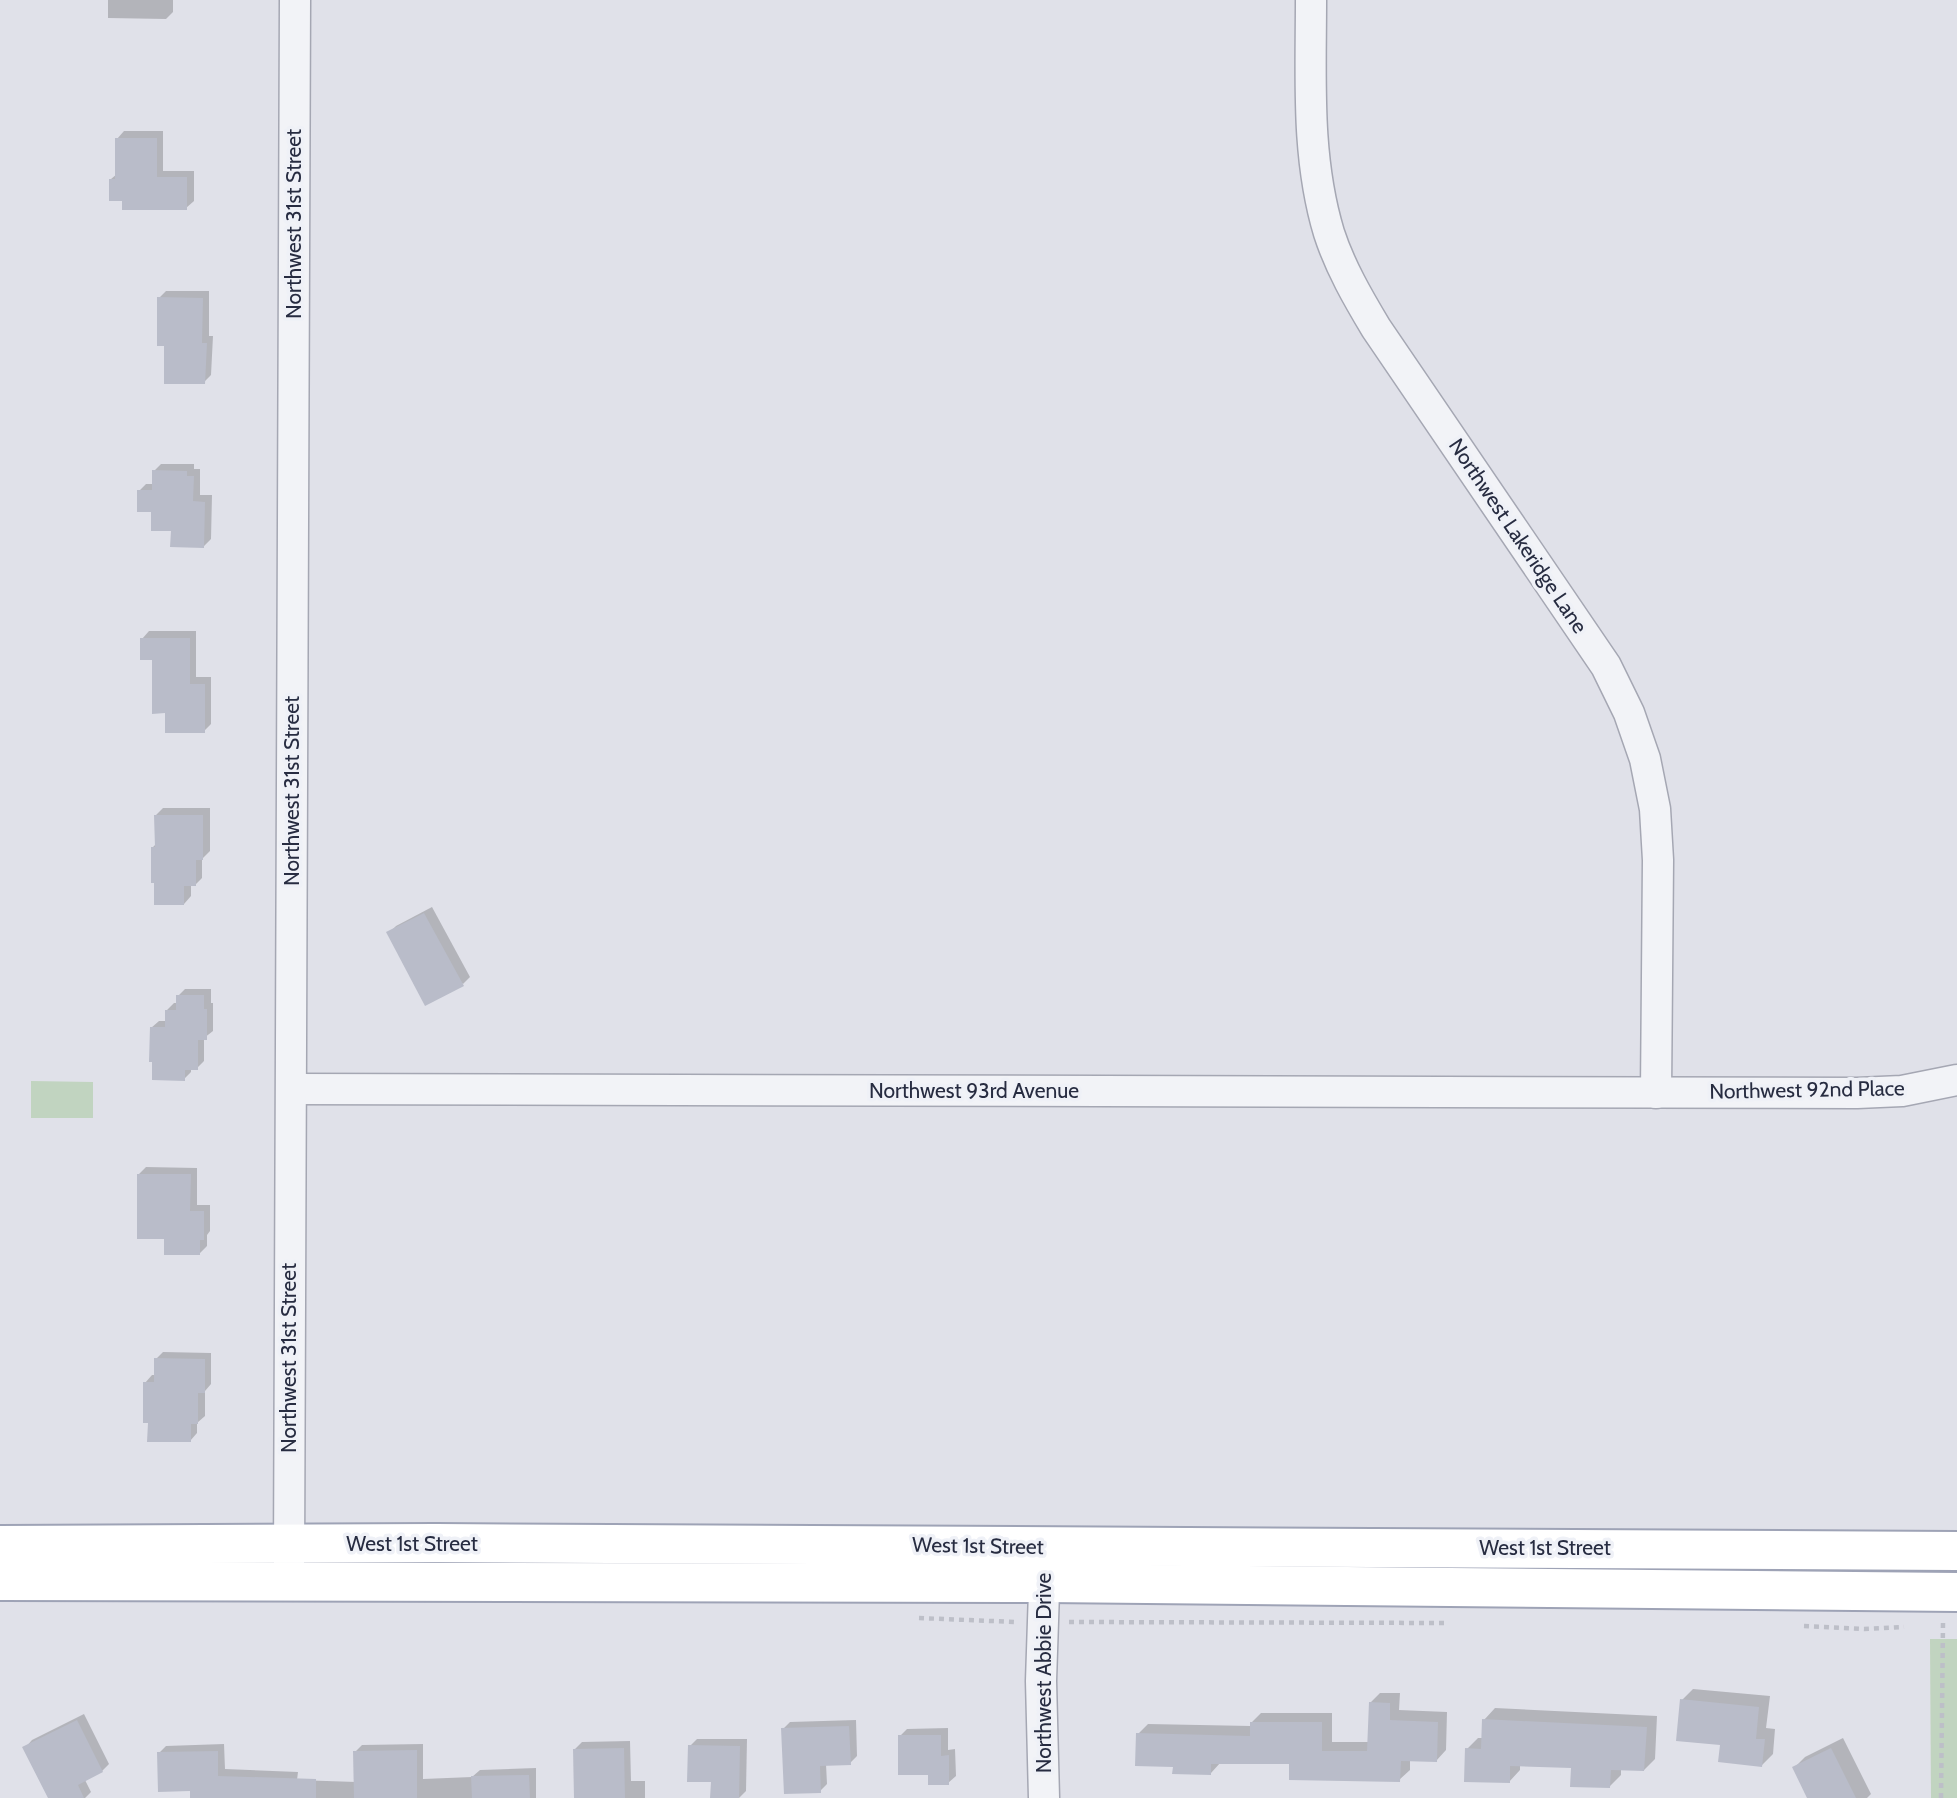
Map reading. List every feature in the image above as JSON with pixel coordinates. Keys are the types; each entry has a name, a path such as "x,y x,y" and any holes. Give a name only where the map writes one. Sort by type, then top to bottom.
{"main road":[{"name":"West 1st Street","path":"0,1545 288,1544 1045,1565 1950,1607"},
{"name":"West 1st Street","path":"0,1581 289,1582 1045,1565 1957,1551"}],"street":[{"name":"Northwest 31st Street","path":"289,1582 295,0"},
{"name":"Northwest Lakeridge Lane","path":"1311,0 1311,131 1317,184 1330,234 1350,284 1376,328 1606,666 1629,712 1645,759 1655,809 1658,860 1656,1093"},
{"name":"Northwest 92nd Place","path":"1656,1093 1857,1093 1902,1091 1957,1080"},
{"name":"Northwest 93rd Avenue","path":"292,1089 1656,1093"},
{"name":"Northwest Abbie Drive","path":"1044,1798 1041,1681 1045,1565"}],"path":[{"path":"1941,1798 1950,1607"}],"green space":[{"path":"31,1081 93,1082 93,1118 31,1118"},
{"path":"1930,1639 1957,1639 1957,1798 1931,1798"}],"building":[{"path":"115,138 157,138 157,177 187,177 187,210 122,210 122,201 109,201 109,179 115,179"},
{"path":"157,297 203,298 202,343 207,343 205,384 164,384 164,346 157,346"},
{"path":"152,470 187,471 187,476 194,476 193,501 205,502 204,548 170,547 171,531 151,531 151,512 137,512 137,490 152,490"},
{"path":"140,638 190,638 190,684 205,684 205,733 165,733 165,713 152,714 152,660 140,660"},
{"path":"154,815 203,815 203,860 196,860 196,886 184,886 184,905 154,905 151,847 155,847"},
{"path":"424,913 464,986 425,1006 386,932"},
{"path":"176,995 204,995 207,1040 198,1040 198,1070 185,1070 185,1081 152,1080 152,1062 149,1062 150,1027 165,1027 165,1010 176,1010"},
{"path":"137,1174 191,1174 190,1211 204,1211 204,1240 200,1240 200,1255 164,1255 164,1239 137,1239"},
{"path":"154,1358 205,1359 205,1393 198,1393 198,1424 191,1424 191,1442 147,1442 148,1423 143,1423 143,1382 154,1382"},
{"path":"1680,1699 1759,1707 1756,1739 1765,1739 1762,1767 1718,1762 1720,1745 1676,1741"},
{"path":"1369,1702 1390,1703 1390,1720 1438,1722 1437,1762 1401,1761 1400,1782 1289,1780 1289,1764 1211,1764 1211,1775 1172,1774 1173,1767 1135,1766 1136,1733 1250,1736 1250,1722 1322,1722 1322,1751 1367,1751"},
{"path":"1482,1719 1647,1727 1644,1771 1611,1770 1610,1788 1570,1787 1571,1768 1510,1766 1510,1783 1464,1782 1465,1748 1481,1749"},
{"path":"77,1720 103,1772 78,1785 84,1798 48,1798 22,1747"},
{"path":"849,1726 851,1765 820,1766 821,1793 784,1794 781,1728"},
{"path":"898,1735 941,1735 941,1756 949,1755 949,1785 928,1785 928,1775 898,1775"},
{"path":"688,1745 740,1746 739,1798 710,1798 711,1782 687,1782"},
{"path":"624,1748 625,1798 574,1798 573,1749"},
{"path":"1831,1748 1856,1798 1807,1798 1792,1767"},
{"path":"417,1750 417,1798 354,1798 353,1751"},
{"path":"218,1751 218,1776 316,1779 316,1798 190,1798 190,1791 158,1792 157,1752"},
{"path":"529,1775 530,1798 472,1798 471,1776"}]}
